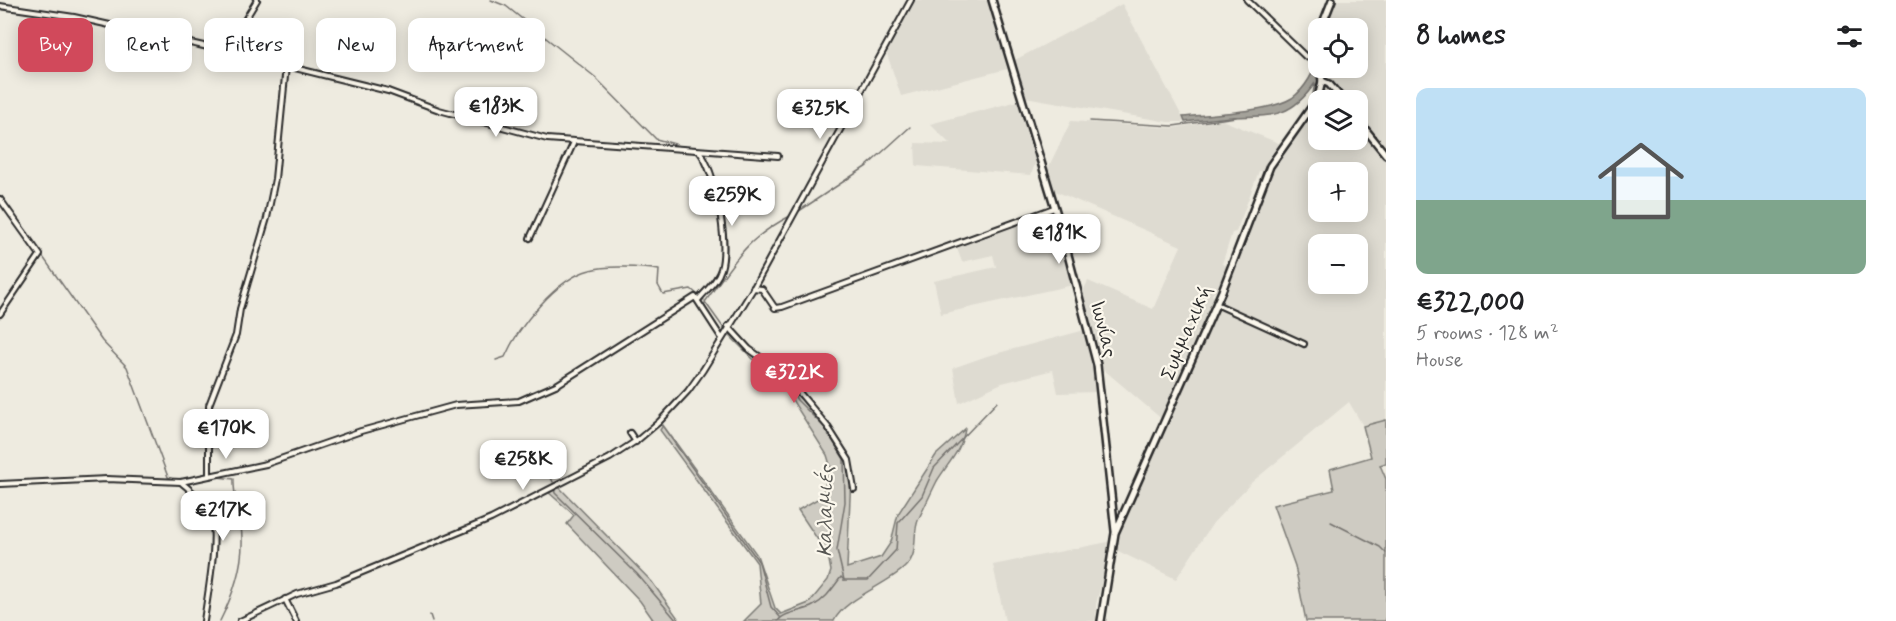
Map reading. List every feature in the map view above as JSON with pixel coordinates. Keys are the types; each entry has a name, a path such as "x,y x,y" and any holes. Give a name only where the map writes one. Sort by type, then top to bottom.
{"street":[{"path":"246,18 257,0"},
{"path":"240,621 285,599 336,583 491,519 610,458 636,442 688,391 753,289 911,0"},
{"name":"Ιωνίας","path":"992,0 1054,208 1097,365 1117,523"},
{"path":"1247,0 1308,58"},
{"path":"1325,18 1332,0"},
{"path":"0,6 88,19 204,46"},
{"path":"304,70 388,91 439,110 516,132 574,142 778,156"},
{"path":"209,475 209,405 236,335 240,309 267,218 275,179 285,72"},
{"name":"Συμμαχική","path":"1101,621 1117,523 1216,304 1270,166 1314,106 1322,78"},
{"path":"1322,81 1334,90"},
{"path":"1368,132 1386,155"},
{"path":"530,238 574,142"},
{"path":"0,484 107,479 181,482 266,464 362,431 456,405 519,400 535,395 558,384 692,299 699,299 711,287 720,272 721,226 711,173 699,151"},
{"path":"0,199 40,255 0,314"},
{"path":"753,289 762,289 774,306 782,307 1054,208"},
{"path":"699,299 721,337"},
{"path":"1216,304 1304,344"},
{"path":"728,326 749,349 784,374 828,428 849,460 854,489"},
{"path":"630,433 636,442"},
{"path":"181,482 201,501 213,519 214,557 204,621"},
{"path":"285,599 297,621"}],"shaded area":[{"path":"915,0 988,0 1007,69 901,96 886,51"},
{"path":"1334,0 1386,0 1386,420 1363,426 1349,402 1252,482 1213,523 1176,579 1116,550 1117,535 1228,285 1279,156 1308,122 1308,150 1368,150 1368,90 1322,90 1325,78 1368,78 1368,18 1327,18"},
{"path":"1122,4 1185,122 1168,122 1025,97 1018,67 1013,61"},
{"path":"1319,78 1318,90 1314,90 1315,83 1298,103 1280,113 1185,122 1183,117 1255,109 1282,103 1301,90 1309,79"},
{"path":"1018,101 1036,161 1031,175 916,166 915,143 950,144 930,124"},
{"path":"1222,120 1281,144 1271,154 1264,171 1259,171 1236,232 1232,233 1222,264 1227,266 1217,290 1212,294 1214,298 1164,421 1103,369 1082,293 1088,281 1153,309 1181,246 1053,190 1047,170 1071,121 1173,128"},
{"path":"1053,211 1073,285 941,314 934,281 996,267 993,255 962,262 956,246"},
{"path":"729,330 755,357 775,369 825,427 846,460 851,475 847,568 881,557 891,542 898,514 936,455 965,429 958,450 937,481 919,518 910,561 898,573 848,605 834,621 744,621 761,604 757,563 660,430 663,425 757,555 775,608 781,614 809,603 828,580 831,571 828,555 798,510 821,497 831,468 827,455 779,379 754,360 727,333"},
{"path":"1085,330 1100,392 1058,393 1053,370 1002,383 959,403 953,368 987,356"},
{"path":"1386,420 1386,463 1380,465 1386,479 1386,621 1306,621 1295,566 1273,505 1334,490 1330,469 1371,457 1363,426"},
{"path":"558,486 652,582 680,621 654,621 640,601 567,524 574,515 547,491"},
{"path":"1108,542 1106,566 1096,604 1096,621 1005,621 993,565"}],"waterway":[{"path":"491,0 506,6 595,77 656,139 675,144"},
{"path":"1090,121 1173,126 1236,117"},
{"name":"Καλαμιές","path":"796,213 867,166 910,127"},
{"path":"10,210 102,341 127,367 168,477 175,480"},
{"name":"Καλαμιές","path":"739,341 725,330 705,302 742,252 763,233 792,215"},
{"path":"496,360 505,357 529,318 552,293 577,275 590,270 605,267 659,270 658,285 663,294 691,289 704,300"},
{"name":"Καλαμιές","path":"749,351 764,366 784,378 797,400 825,428 844,459 845,502 837,550 844,580"},
{"name":"Καλαμιές","path":"778,621 785,615 818,603 841,577 844,580 868,580 896,550 898,523 922,496 934,468 997,402"},
{"path":"661,424 759,562 771,607 780,617"},
{"name":"Καλαμιές","path":"510,445 547,469 553,482"},
{"path":"185,484 218,477 234,479 242,531 242,550 236,582 220,621"},
{"name":"Καλαμιές","path":"554,488 555,493 637,574 677,621"},
{"path":"1331,522 1380,547 1386,553"},
{"path":"430,615 432,621"}]}
